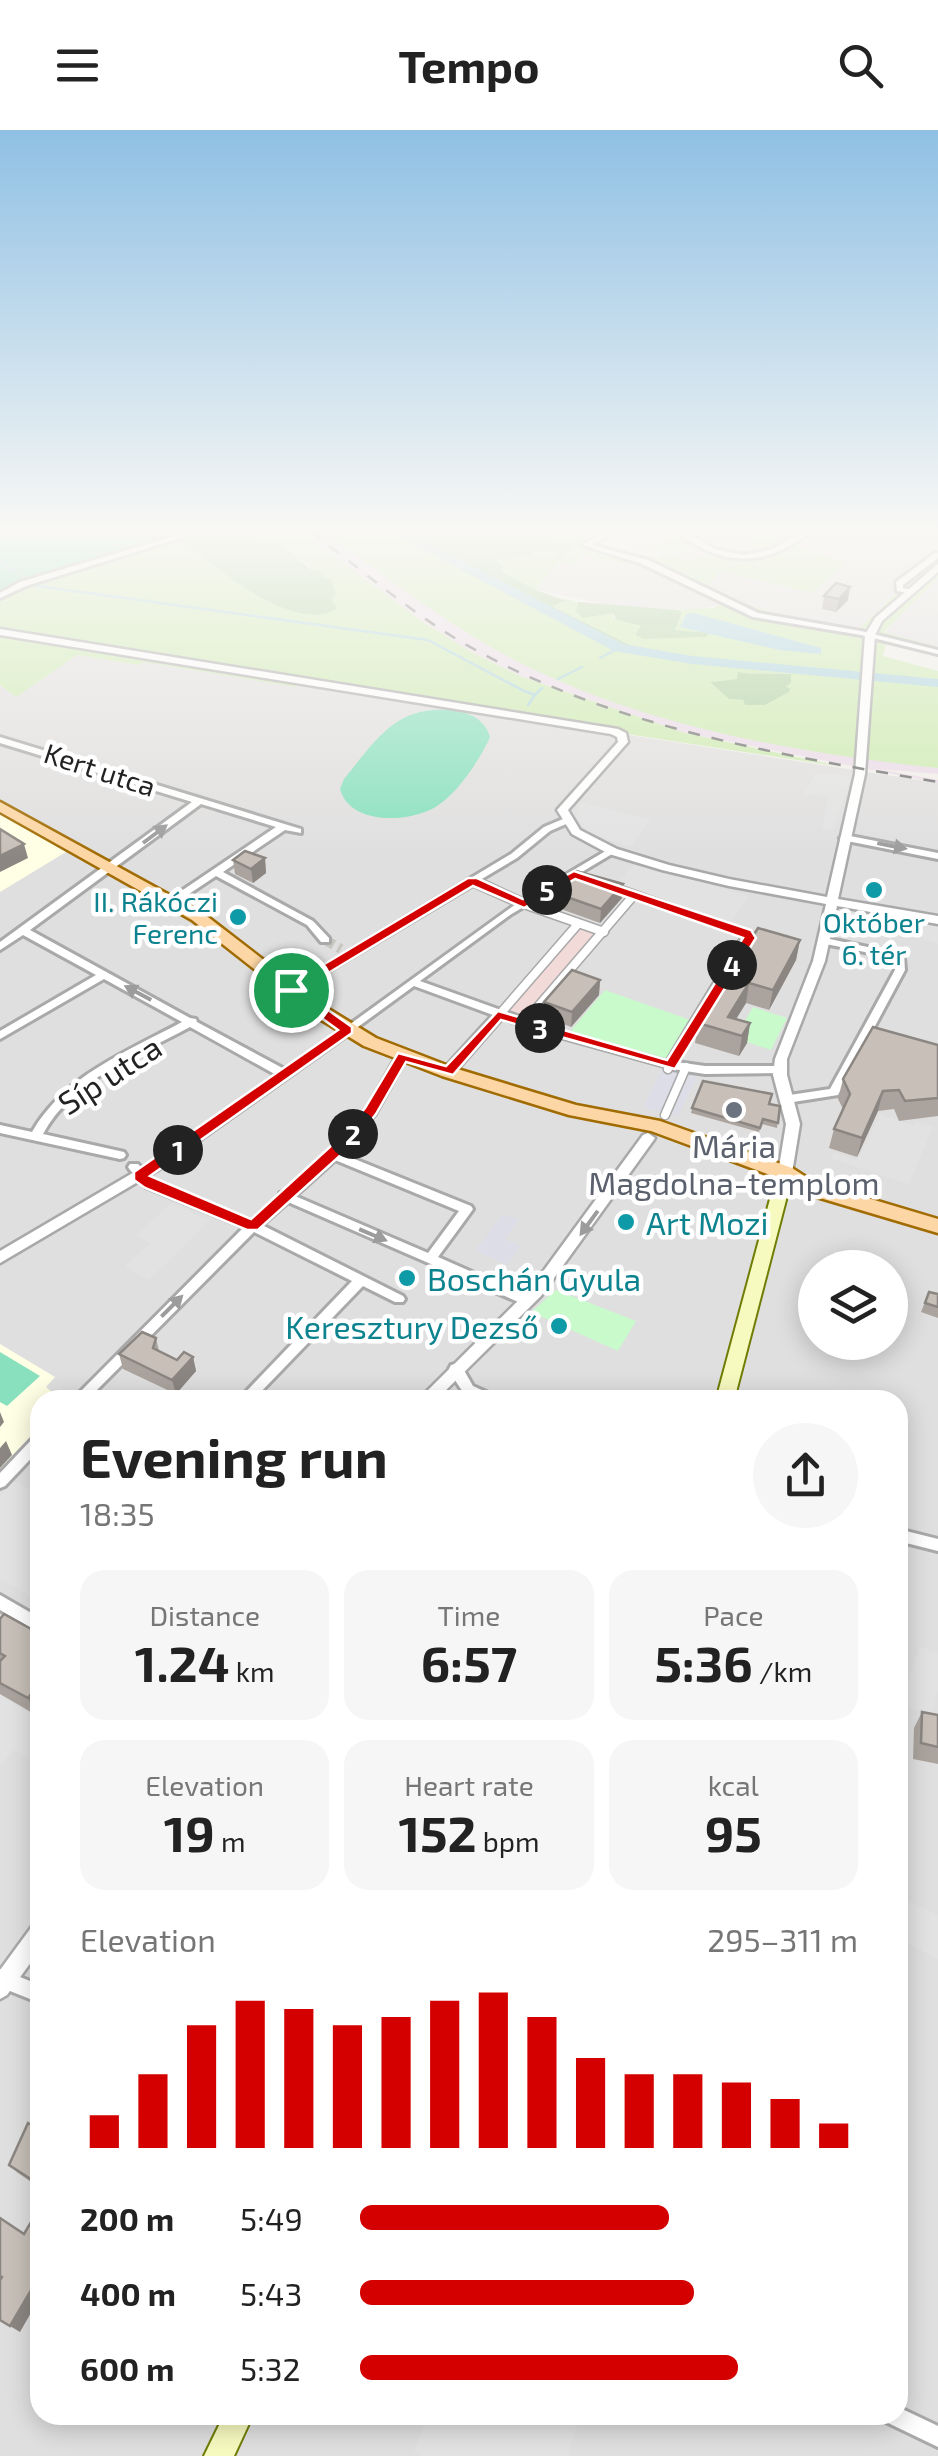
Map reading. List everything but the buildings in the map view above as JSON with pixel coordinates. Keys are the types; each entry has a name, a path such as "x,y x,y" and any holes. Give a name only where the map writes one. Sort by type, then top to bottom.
{"main road":[{"path":"0,806 220,932 348,1030 402,1056 575,1111 632,1119 785,1173 822,1178 938,1225"},
{"path":"575,1111 648,1138 680,1138"},
{"path":"785,1173 807,1187 938,1225"},
{"path":"728,1390 785,1173"},
{"path":"778,1204 807,1187"},
{"path":"219,2456 234,2425"}],"street":[{"path":"53,641 607,729 622,735 623,742 562,810 563,822 578,837 612,851 759,891 830,915"},
{"path":"785,1173 794,1134 780,1070 824,941 861,769 869,641"},
{"path":"892,641 938,652"},
{"name":"Kert utca","path":"0,740 298,832"},
{"name":"Kert utca","path":"0,947 199,801"},
{"path":"291,990 346,952 472,881 563,822"},
{"path":"171,902 283,827"},
{"path":"845,838 938,856"},
{"path":"0,1258 284,1074 524,904 577,876 612,851"},
{"path":"218,873 310,922 325,940"},
{"path":"472,881 604,932"},
{"path":"835,882 855,894 932,919"},
{"path":"599,883 746,932 750,938 669,1067"},
{"path":"759,891 932,919"},
{"path":"524,1023 634,895"},
{"path":"448,1072 578,924"},
{"path":"24,932 284,1074"},
{"path":"788,1099 834,1092 900,970 900,962 887,953 824,941"},
{"path":"0,1036 103,974"},
{"path":"412,982 498,1015 669,1067 780,1070"},
{"name":"Síp utca","path":"37,1134 52,1109 71,1092 192,1021"},
{"path":"864,1038 882,1044"},
{"path":"90,1390 284,1196 334,1154 370,1111 402,1056"},
{"path":"665,1115 686,1067"},
{"path":"0,1129 120,1155"},
{"path":"436,1390 527,1300 593,1218 648,1138"},
{"path":"334,1154 466,1209 430,1259"},
{"path":"137,1171 150,1184 253,1226 399,1298"},
{"path":"284,1196 527,1300"},
{"path":"255,1390 361,1280"},
{"path":"456,1370 468,1390"},
{"path":"0,1482 30,1451"},
{"path":"908,1538 938,1545"},
{"path":"0,1602 30,1620"},
{"path":"30,1945 2,1982 30,1991"},
{"path":"908,2423 938,2438"}],"shaded area":[{"path":"453,641 488,641 674,720 795,748 938,768 938,774 879,769 938,783 685,733 520,676"},
{"path":"911,641 938,641 938,647"},
{"path":"77,655 138,665 143,661 938,783 938,2456 0,2456 0,685 16,696"},
{"path":"816,773 852,776 833,831 822,829 828,796 802,794"},
{"path":"580,802 651,820 630,847 588,832 576,817"},
{"path":"0,814 66,852 0,892"},
{"path":"634,863 749,896 731,922 617,884"},
{"path":"852,908 938,927 938,944 897,929 895,932 849,919"},
{"path":"580,925 601,933 525,1020 503,1011"},
{"path":"663,1068 697,1077 678,1116 643,1107"},
{"path":"880,1114 914,1126 915,1122 933,1127 909,1184 832,1159 833,1152 857,1161"},
{"path":"171,1203 209,1221 149,1280 124,1267 150,1243 136,1235"},
{"path":"503,1214 519,1220 505,1239 521,1246 507,1264 475,1251"},
{"path":"0,1344 55,1377 46,1387 50,1390 30,1390 30,1437 0,1468"},
{"path":"13,1481 30,1490 30,1596 0,1579 0,1496"},
{"path":"920,1647 938,1653 938,1691 931,1714 908,1708 908,1682"},
{"path":"0,1695 30,1713 30,1760 13,1750 0,1766"},
{"path":"908,1902 938,1915 938,1959 908,1944"},
{"path":"425,2425 578,2425 567,2456 423,2456 414,2450"}],"green space":[{"path":"0,641 453,641 520,676 685,733 843,767 300,684 296,687 77,655 16,697 0,685"},
{"path":"480,641 595,641 609,648 651,657 663,653 621,641 740,641 779,650 821,653 820,648 793,641 915,641 938,647 938,655 886,643 883,656 938,671 938,768 824,753 711,731 600,697","holes":["738,673 762,677 790,674 791,683 782,688 789,688 788,692 765,705 745,705 743,700 729,699 710,682 738,679"]},
{"path":"595,641 621,641 665,653 651,657 609,648"},
{"path":"738,672 791,674 791,683 785,687 790,688 789,692 765,705 745,705 743,700 729,699 710,682 737,679"},
{"path":"433,710 467,714 486,729 490,737 468,775 445,800 426,812 382,818 356,810 340,789 344,779 393,725"},
{"path":"605,990 693,1021 668,1062 569,1033"},
{"path":"753,1007 787,1018 771,1050 735,1038"},
{"path":"556,1290 636,1321 618,1351 531,1312"},
{"path":"0,1352 40,1376 7,1406 0,1402"}],"water":[{"path":"738,641 794,641 821,648 821,654"}],"waterway":[{"path":"429,641 535,695"},
{"path":"605,641 619,648 692,660 938,683"},
{"path":"600,658 619,648"},
{"path":"558,679 582,667"},
{"path":"535,695 542,688"},
{"path":"528,705 535,695"}],"tunnel":[{"path":"325,940 341,949"}],"railway":[{"path":"459,641 520,673 635,717 755,748 938,782"}],"place":[{"name":"Október 6. tér","path":"874,890"},
{"name":"II. Rákóczi Ferenc","path":"238,917"},
{"name":"Mária Magdolna-templom","path":"734,1110"},
{"name":"Art Mozi","path":"626,1222"},
{"name":"Boschán Gyula","path":"407,1278"},
{"name":"Keresztury Dezső","path":"559,1326"}],"route":[{"path":"574,874 746,932 750,938 670,1065 498,1015 448,1072 402,1056 348,1140 253,1226 150,1184 140,1176 348,1030 291,990 472,881 524,904 574,874"}]}
